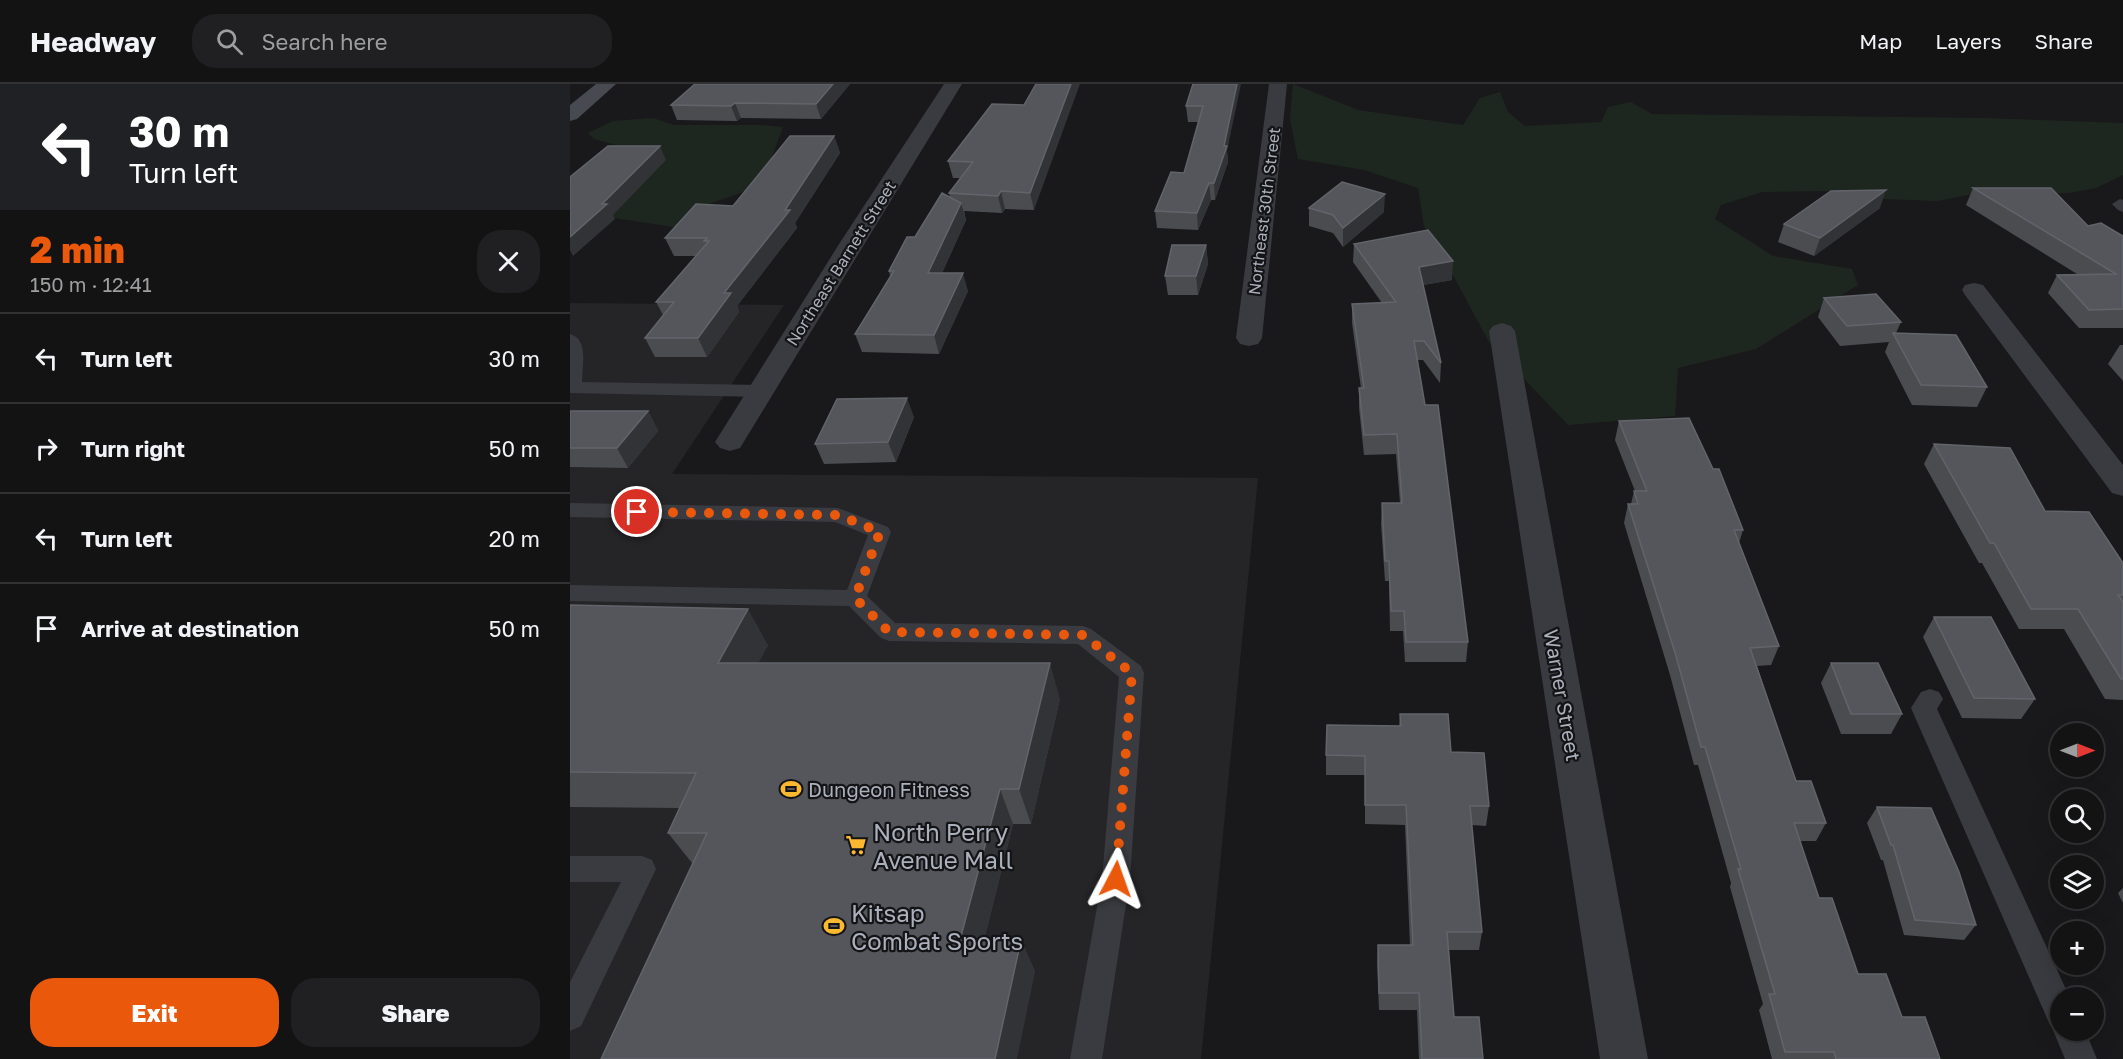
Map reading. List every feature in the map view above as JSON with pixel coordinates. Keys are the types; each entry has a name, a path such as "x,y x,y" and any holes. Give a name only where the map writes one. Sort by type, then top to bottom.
{"main road":[{"path":"570,115 607,84"}],"street":[{"name":"Northeast Barnett Street","path":"729,442 953,84"},
{"name":"Northeast 30th Street","path":"1249,338 1278,84"},
{"path":"1974,290 2123,486"},
{"name":"Warner Street","path":"1502,331 1624,1059"}],"lane":[{"path":"570,339 574,344 571,386 761,391"},
{"path":"570,510 838,515 880,532 855,598"},
{"path":"570,593 855,598 889,632 1083,635 1132,673 1116,879 1086,1059"},
{"path":"1930,699 1924,708 2050,989"},
{"path":"570,869 642,869 570,1015"},
{"path":"2073,1041 2081,1059"}],"shaded area":[{"path":"1293,84 1358,110 1463,125 1480,98 1500,92 1508,112 1525,126 1601,122 1608,107 1631,102 1652,114 1983,118 2123,123 2123,175 2096,188 2069,193 1977,193 1938,201 1883,199 1832,191 1762,192 1721,205 1715,219 1773,256 1852,269 1858,285 1756,349 1678,368 1675,416 1568,425 1489,342 1424,226 1418,188 1364,170 1298,159 1290,119"},
{"path":"653,118 674,125 783,127 769,165 749,190 700,207 680,228 594,215 635,150 594,139 588,133 613,121"},
{"path":"570,303 784,305 672,474 1258,478 1201,1059 570,1059"}],"building":[{"path":"695,84 833,84 816,104 671,105"},
{"path":"1036,84 1071,84 1030,193 1001,191 998,196 949,193 973,162 948,161 992,104 1024,105"},
{"path":"1193,84 1237,84 1224,146 1227,146 1214,183 1209,183 1197,213 1155,211 1171,172 1184,173 1203,106 1186,106"},
{"path":"790,136 834,136 785,210 790,210 724,293 731,293 698,338 645,338 674,302 656,302 709,241 704,241 707,238 665,238 696,204 733,206"},
{"path":"608,146 660,146 602,204 607,204 570,237 570,177"},
{"path":"1342,182 1385,194 1343,228 1333,215 1309,208"},
{"path":"1973,188 2051,188 2088,226 2101,223 2123,236 2123,309 2089,310 2057,275 2116,274"},
{"path":"1886,190 1820,238 1784,224 1831,191"},
{"path":"942,193 961,203 928,273 963,273 934,335 855,334 894,271 889,271 907,237 915,237"},
{"path":"1428,230 1453,261 1419,267 1441,363 1424,341 1414,341 1425,405 1438,405 1468,642 1406,642 1404,611 1391,611 1389,561 1385,561 1382,503 1402,503 1397,434 1364,435 1359,388 1364,388 1352,304 1396,302 1354,244"},
{"path":"1172,245 1206,245 1196,276 1165,276"},
{"path":"1876,294 1901,322 1847,326 1824,298"},
{"path":"1893,333 1956,335 1987,387 1921,385"},
{"path":"907,398 888,442 815,444 837,399"},
{"path":"570,411 648,411 617,448 570,448"},
{"path":"1689,418 1713,469 1719,469 1743,530 1734,530 1779,646 1750,648 1796,781 1811,781 1826,823 1794,823 1819,898 1832,898 1858,974 1886,974 1902,1017 1925,1017 1940,1059 1836,1059 1834,1052 1785,1052 1769,994 1775,994 1738,869 1741,869 1705,747 1701,747 1676,656 1628,504 1638,504 1634,491 1647,491 1619,421"},
{"path":"1934,444 2010,448 2045,511 2089,512 2123,563 2123,595 2118,595 2123,602 2123,679 2078,609 2031,609 1994,543 1990,543"},
{"name":"North Perry Avenue Mall","path":"570,605 748,609 718,663 1050,663 1019,789 1000,789 960,940 1021,940 995,1059 601,1059 707,833 668,833 696,773 570,772"},
{"path":"1934,617 1991,617 2035,699 1974,698"},
{"path":"1831,663 1878,663 1902,714 1851,714"},
{"path":"1400,714 1448,714 1451,752 1484,753 1489,806 1470,806 1482,932 1447,932 1454,1017 1479,1017 1483,1059 1422,1059 1419,993 1379,993 1378,945 1413,945 1406,805 1365,805 1365,756 1326,755 1327,725 1401,726"},
{"path":"1877,807 1931,808 1959,872 1976,925 1915,920 1893,845 1891,845"}],"place":[{"name":"Dungeon Fitness","path":"791,789"},
{"name":"North Perry Avenue Mall","path":"856,845"},
{"name":"Kitsap Combat Sports","path":"834,926"}],"route":[{"path":"637,512 838,515 880,532 855,598 889,632 1083,635 1132,673 1116,879"}]}
